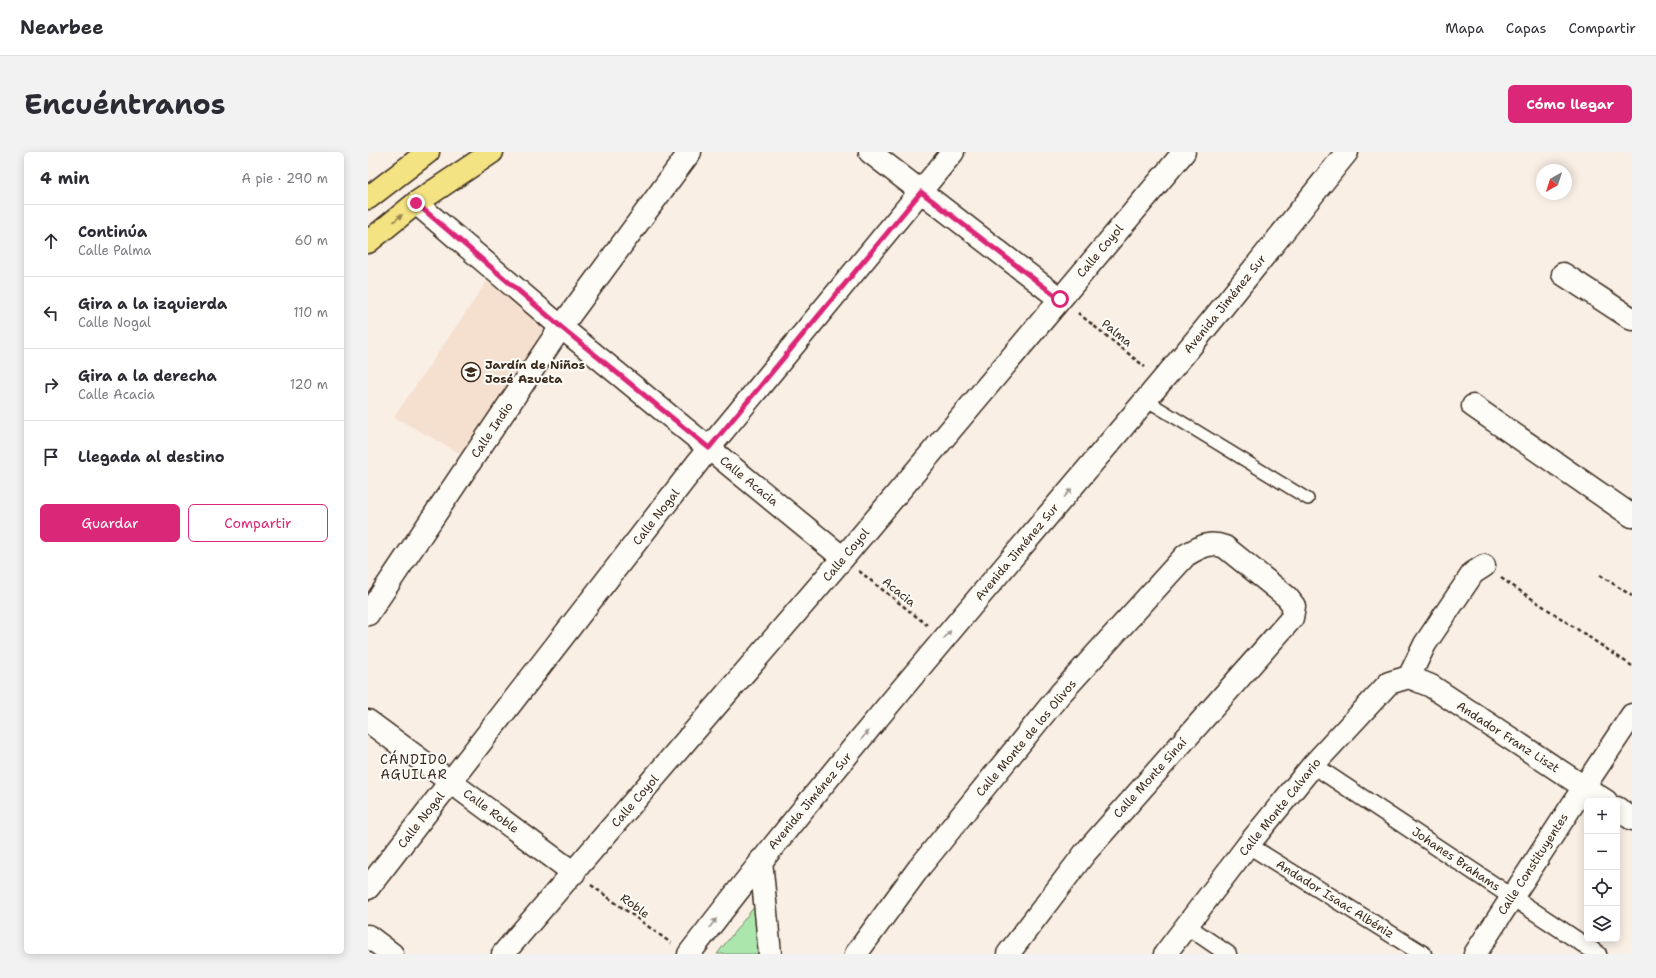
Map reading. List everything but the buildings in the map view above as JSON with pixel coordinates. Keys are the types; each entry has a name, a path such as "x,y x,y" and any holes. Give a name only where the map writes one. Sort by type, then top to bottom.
{"main road":[{"path":"368,198 428,152"},
{"path":"368,242 416,203 492,152"}],"street":[{"name":"Calle Indio","path":"368,614 561,327 690,152"},
{"path":"870,152 1060,299"},
{"name":"Calle Nogal","path":"368,888 709,448 953,152"},
{"name":"Calle Coyol","path":"503,954 843,558 1184,152"},
{"name":"Avenida Jiménez Sur","path":"681,949 761,860 944,639 1162,381 1347,152"},
{"name":"Calle Acacia","path":"416,203 561,327 843,558"},
{"path":"1563,274 1632,319"},
{"path":"1472,406 1632,516"},
{"name":"Calle Monte de los Olivos","path":"856,954 919,868 1060,694 1186,555 1204,545 1215,543 1225,547 1288,597 1294,606"},
{"path":"1409,676 1425,644 1473,573 1484,566"},
{"name":"Calle Monte Sinaí","path":"1008,954 1085,853 1292,618 1294,606"},
{"name":"Calle Monte Calvario","path":"1165,954 1248,845 1313,764 1389,683 1409,676"},
{"name":"Andador Franz Liszt","path":"1409,676 1431,686 1601,798"},
{"name":"Calle Constituyentes","path":"1475,954 1632,715"},
{"name":"Calle Roble","path":"368,721 574,872"},
{"name":"Johanes Brahams","path":"1313,764 1598,954"},
{"path":"1620,810 1632,818"},
{"name":"Andador Isaac Albéniz","path":"1248,845 1423,954"},
{"path":"761,860 770,954"},
{"path":"1187,926 1228,954"},
{"path":"368,936 392,954"}],"lane":[{"path":"1146,400 1308,499"}],"path":[{"name":"Palma","path":"1060,299 1162,381"},
{"name":"Acacia","path":"843,558 944,639"},
{"path":"1484,566 1632,666"},
{"path":"1600,575 1632,596"},
{"name":"Roble","path":"574,872 681,949"}],"shaded area":[{"name":"Jardín de Niños José Azueta","path":"488,280 546,328 463,455 394,417"}],"green space":[{"path":"758,902 765,954 717,954"}],"place":[{"name":"Jardín de Niños José Azueta","path":"471,372"}],"district":[{"name":"CÁNDIDO AGUILAR","path":"414,766"}],"route":[{"path":"416,203 561,327 709,448 921,192 1060,299"}]}
